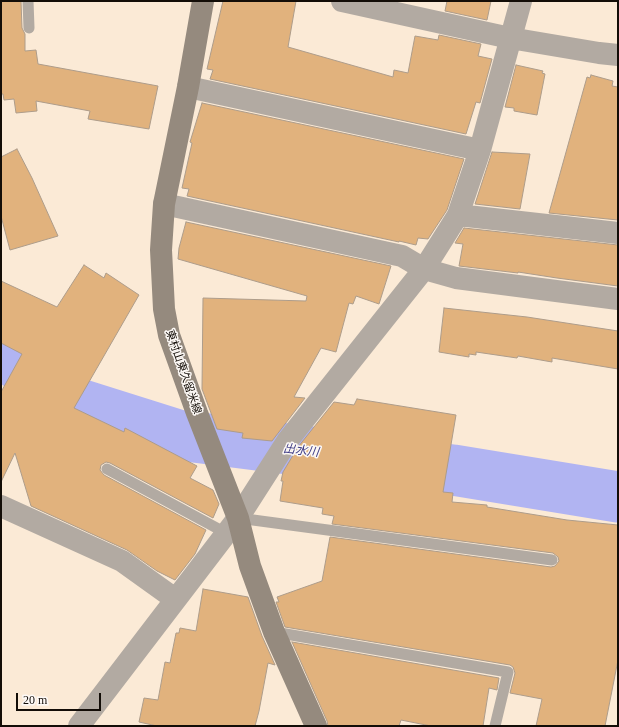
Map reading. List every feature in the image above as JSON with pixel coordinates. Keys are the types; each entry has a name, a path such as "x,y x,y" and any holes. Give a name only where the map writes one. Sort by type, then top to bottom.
{"main road":[{"name":"東村山東久留米線","path":"203,1 188,87 164,204 160,250 164,309 169,335 212,450 232,526 250,566 274,632 316,726"}],"street":[{"path":"342,1 510,38 618,55"},
{"path":"79,726 232,526 288,440 424,269 458,215 480,150 521,1"},
{"path":"188,87 480,150"},
{"path":"164,204 402,256 424,269 456,278 618,299"},
{"path":"458,215 618,233"},
{"path":"1,506 122,561 175,599"}],"lane":[{"path":"28,1 29,28"},
{"path":"106,469 232,526 552,560"},
{"path":"274,632 508,672 495,726"}],"building":[{"path":"1,1 21,1 22,28 25,34 25,51 36,50 38,64 158,86 149,129 88,119 90,111 36,101 37,111 16,113 14,99 4,100 3,94 1,94"},
{"path":"223,1 296,1 288,47 393,77 394,70 408,73 415,36 438,40 439,35 481,44 478,56 492,59 480,103 476,102 466,134 210,79 213,70 207,69"},
{"path":"447,1 491,1 487,20 445,11"},
{"path":"516,65 543,71 542,73 545,74 537,115 514,111 514,108 505,107"},
{"path":"591,75 613,81 612,86 618,87 618,220 549,213 587,77 590,78"},
{"path":"202,103 464,159 447,210 428,239 418,238 416,245 399,242 187,196 189,189 182,188 192,143 190,142"},
{"path":"17,149 32,178 58,236 10,250 1,216 1,157"},
{"path":"492,152 530,154 520,209 475,204"},
{"path":"186,222 391,266 379,304 356,296 353,304 349,303 336,352 321,348 294,397 305,398 272,441 242,438 243,433 217,429 202,389 203,298 306,301 307,296 178,259 179,248"},
{"path":"464,228 618,245 618,286 518,272 459,266 463,244 455,243"},
{"path":"84,265 104,278 106,273 139,295 74,408 124,432 125,428 197,466 190,478 213,490 219,504 213,518 110,463 106,462 101,465 100,470 104,475 206,530 195,554 175,580 157,571 127,550 31,506 15,453 1,482 1,392 22,354 1,343 1,281 57,307"},
{"path":"444,308 527,317 618,331 618,369 552,358 552,362 518,356 517,358 476,352 476,355 469,354 469,357 439,352"},
{"path":"357,399 456,415 443,492 453,493 452,502 487,505 487,507 567,520 618,525 618,660 605,726 536,726 542,699 510,693 515,673 513,667 510,665 285,627 276,602 279,602 277,597 322,581 330,537 551,567 555,566 559,561 558,557 553,553 332,524 334,516 322,514 323,508 280,501 283,472 298,447 334,402 354,405"},
{"path":"203,589 248,597 262,636 275,665 268,663 255,726 157,726 139,722 144,698 158,700 165,662 170,663 176,633 179,633 180,628 196,631"},
{"path":"292,642 499,678 497,690 489,688 483,726 431,726 401,720 399,726 328,726"}],"waterway":[{"name":"出水川","path":"1,353 70,401 178,435 453,470 618,497"}]}
